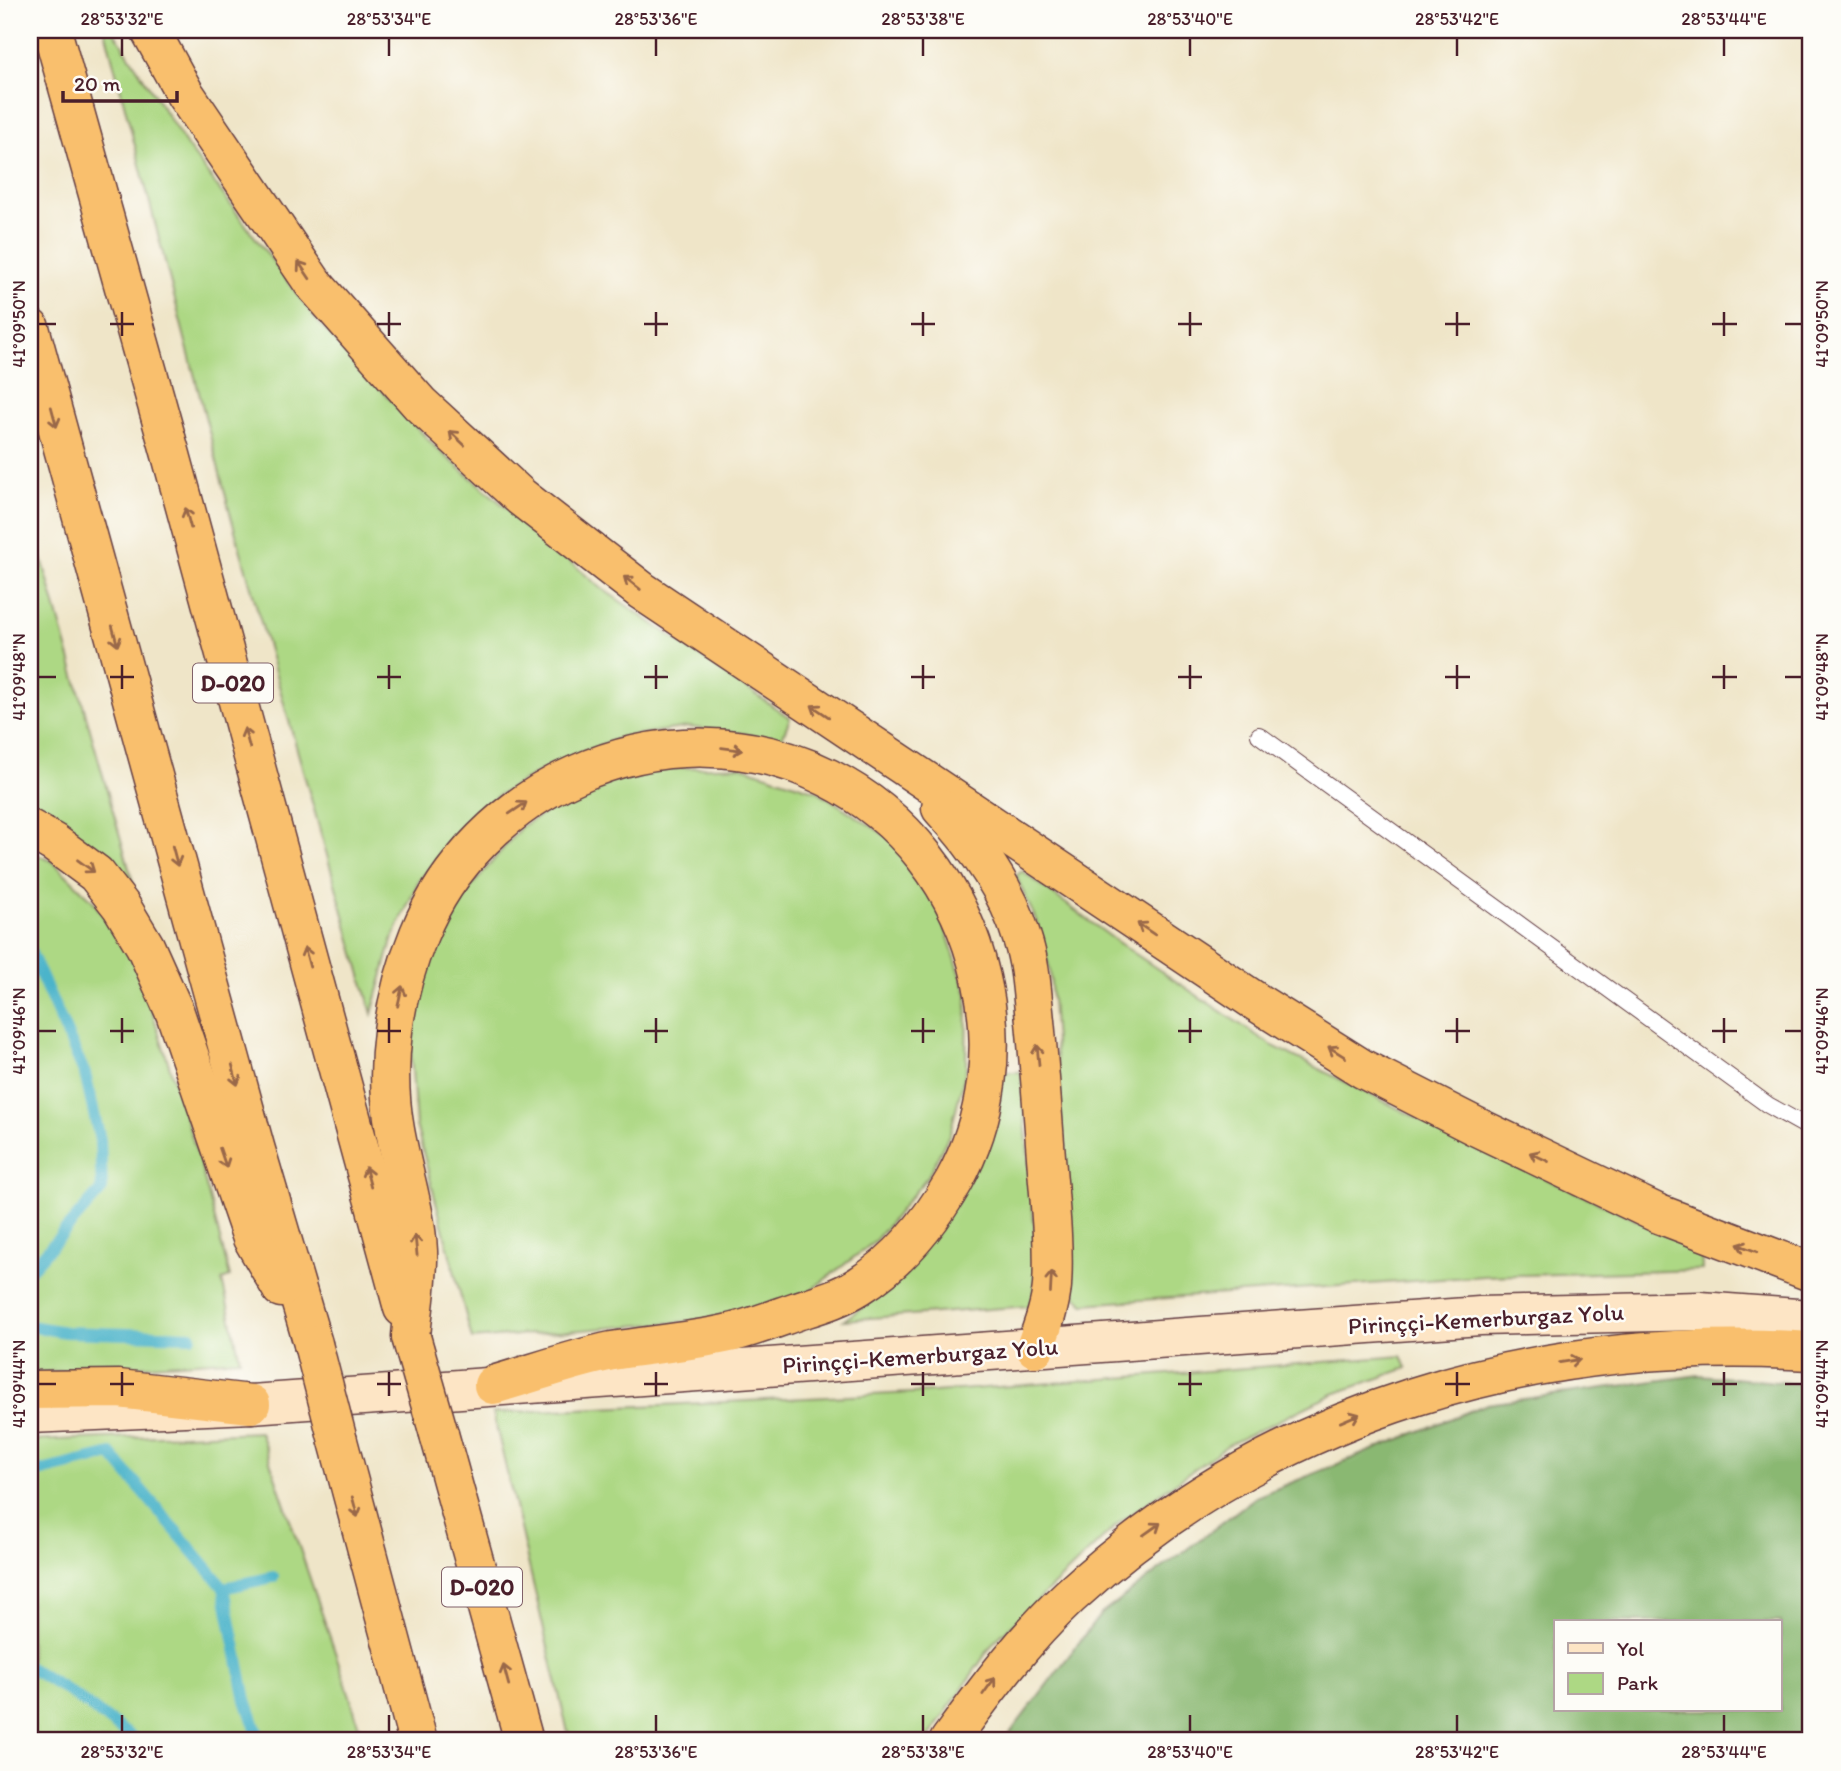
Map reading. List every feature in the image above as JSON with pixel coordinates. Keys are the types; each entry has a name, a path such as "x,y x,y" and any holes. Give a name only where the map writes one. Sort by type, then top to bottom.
{"highway":[{"name":"D-020","path":"52,30 524,1741"},
{"path":"150,30 185,94 313,283 420,404 521,497 642,591 1258,1003 1363,1069 1659,1214 1811,1272"},
{"path":"30,328 255,1147 313,1344 418,1741"},
{"path":"411,1337 418,1252 394,1126 390,1082 393,1029 406,971 420,929 443,887 467,856 503,818 553,784 607,760 661,749 711,746 754,751 794,762 853,793 895,825 940,876 962,918 976,957 988,1016 990,1044 987,1074 981,1114 967,1158 945,1196 921,1230 888,1263 864,1283 842,1296 727,1334 607,1352 493,1385"},
{"path":"876,749 929,796 964,832 992,871 1022,937 1030,971 1041,1084 1052,1254 1049,1300 1035,1348"},
{"path":"30,829 96,874 121,906 145,946 175,1013 252,1238 313,1344"},
{"path":"949,1741 997,1674 1069,1597 1140,1537 1219,1483 1298,1441 1363,1413 1433,1389 1490,1374 1621,1353 1781,1349 1811,1351"},
{"path":"30,1390 119,1389 251,1404"}],"main road":[{"name":"Pirinççi-Kemerburgaz Yolu","path":"30,1414 251,1404 1480,1316 1600,1311 1700,1311 1811,1319"}],"lane":[{"path":"1259,735 1768,1105 1811,1129"}],"green space":[{"path":"105,30 113,30 187,146 318,322 436,448 601,588 790,718 780,743 746,734 688,727 621,737 556,762 497,796 449,845 418,882 392,940 372,1014 232,520"},
{"path":"30,516 134,886 53,824 30,815"},
{"path":"740,766 817,791 897,843 938,907 967,994 966,1069 950,1133 928,1176 874,1242 807,1293 704,1320 472,1339 416,1125 410,1041 423,963 453,909 521,827 576,795 629,770"},
{"path":"30,852 52,861 93,901 138,967 200,1163 230,1277 222,1280 240,1359 30,1373"},
{"path":"1022,871 1119,943 1271,1045 1481,1150 1701,1248 1702,1270 1484,1276 1084,1304 1076,1296 1072,1283 1050,971 1036,920 1016,876"},
{"path":"1005,1072 1021,1072 1037,1258 1034,1293 1029,1306 844,1320 882,1293"},
{"path":"1402,1356 1407,1368 1331,1395 1228,1445 1120,1522 994,1642 926,1741 570,1741 493,1413 934,1392"},
{"path":"1699,1375 1811,1385 1811,1741 1004,1741 1100,1615 1256,1497 1487,1404"},
{"path":"260,1432 363,1741 30,1741 30,1441"}],"waterway":[{"path":"30,951 85,1074 100,1140 102,1189 30,1270"},
{"path":"30,1326 65,1332 191,1336"},
{"path":"30,1474 111,1454 224,1588 246,1700 260,1741"},
{"path":"224,1588 273,1577"},
{"path":"30,1668 71,1693 137,1741"}]}
